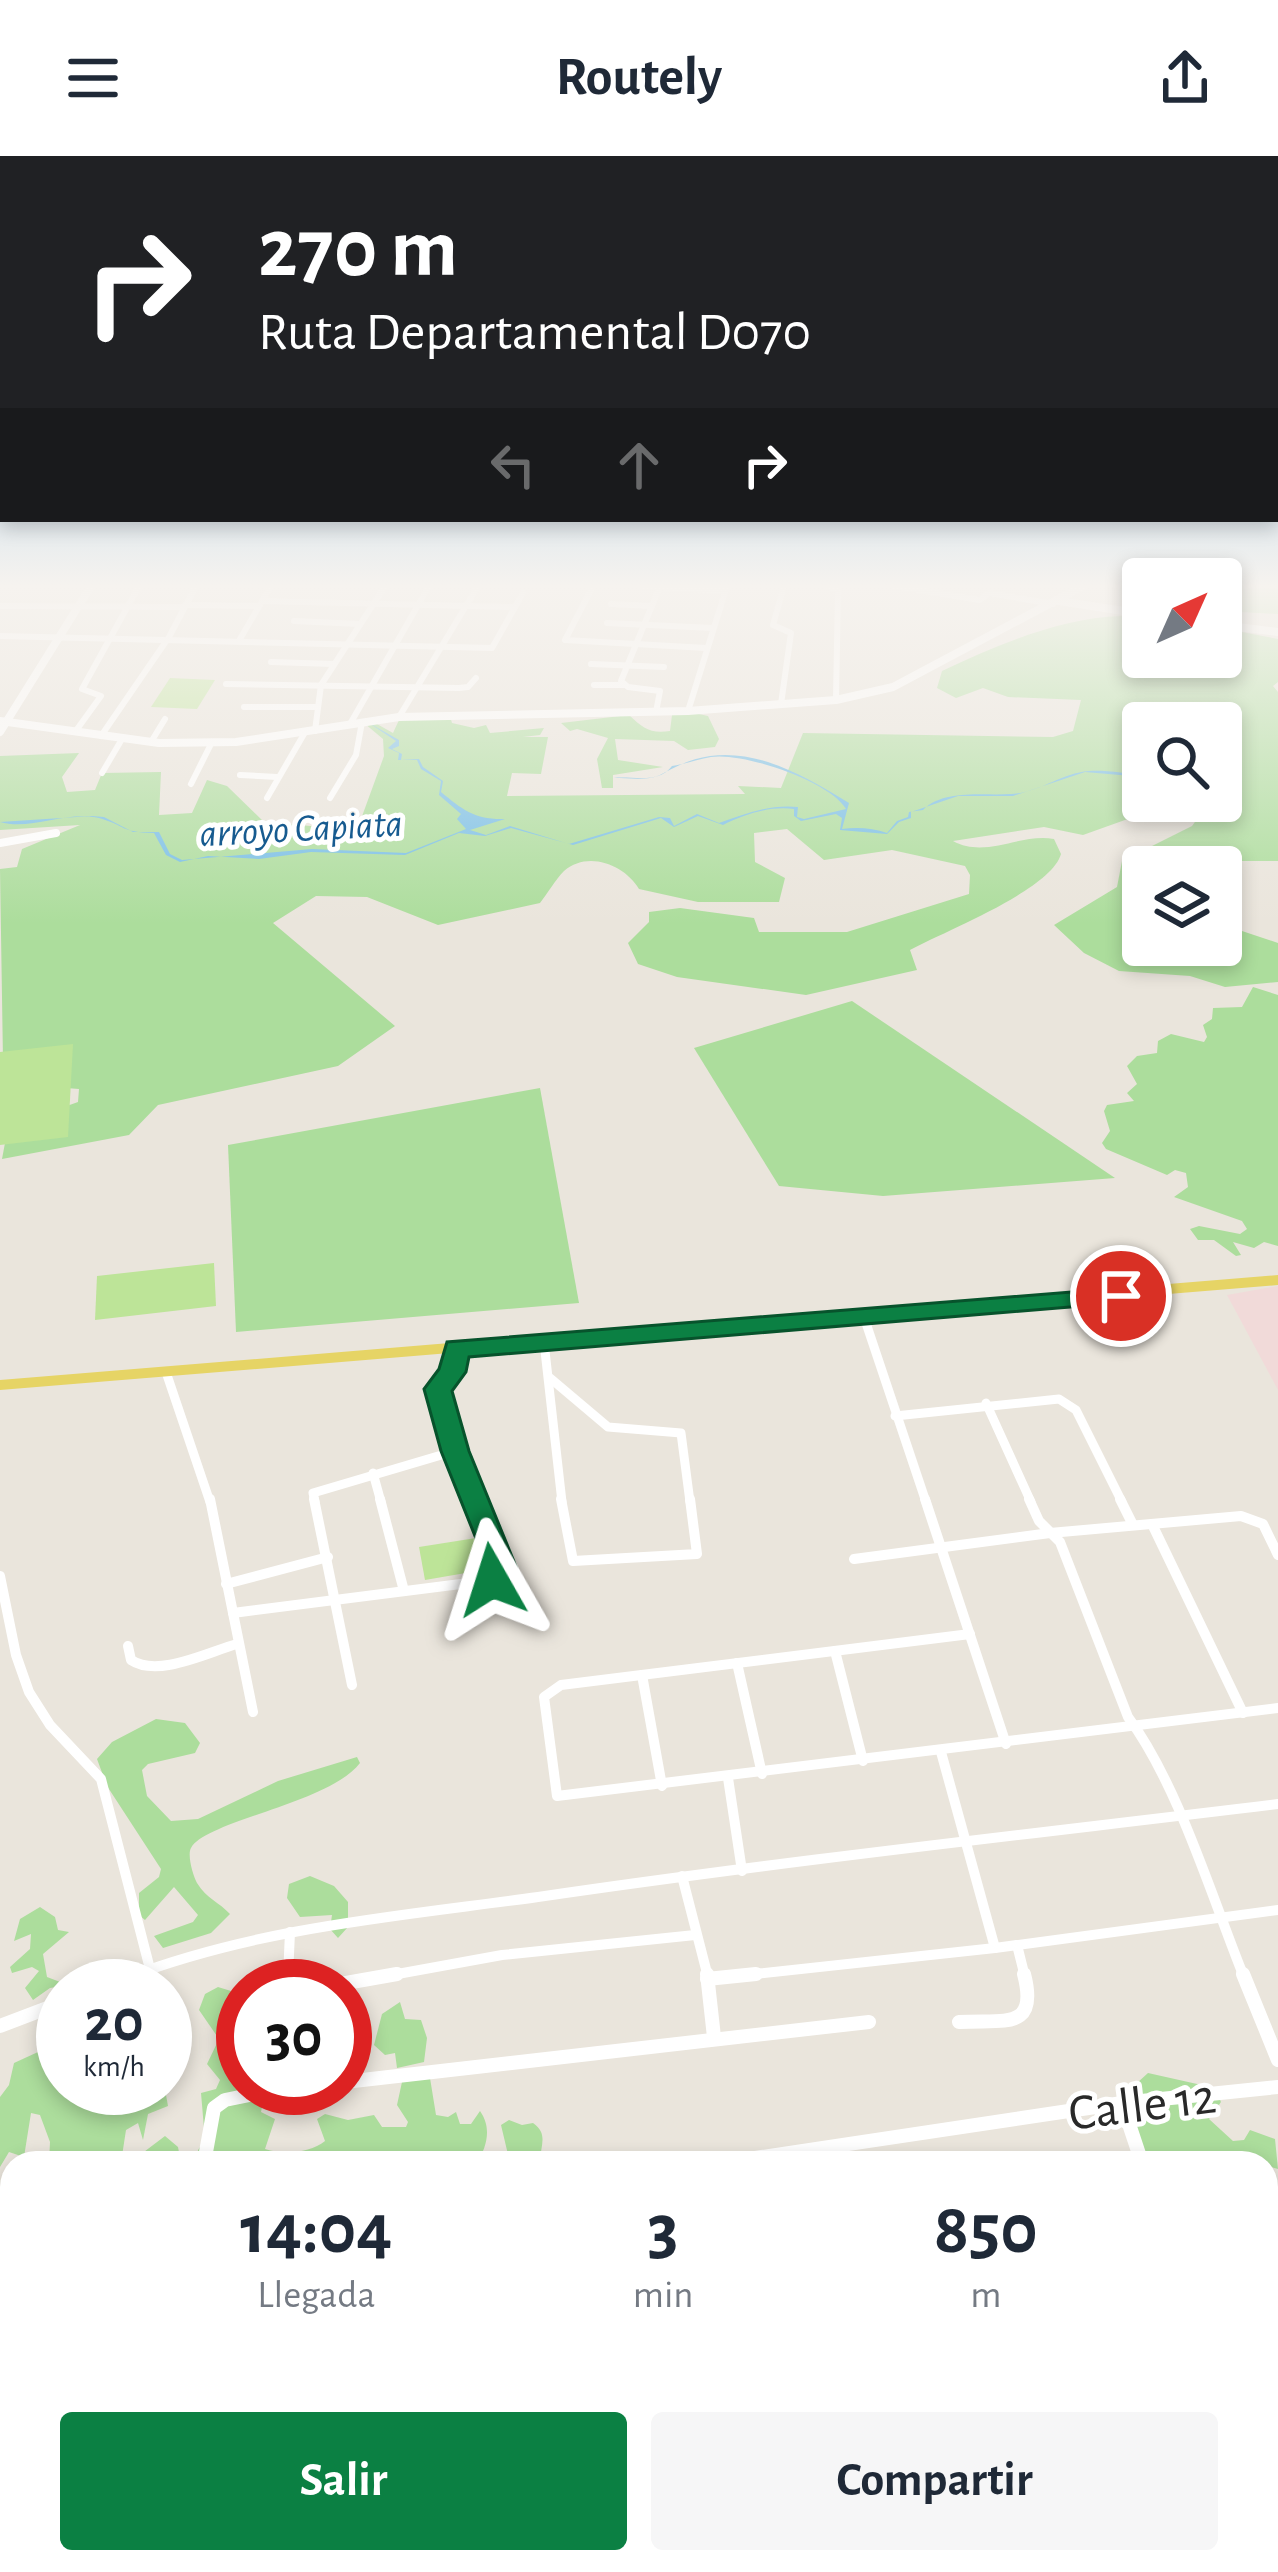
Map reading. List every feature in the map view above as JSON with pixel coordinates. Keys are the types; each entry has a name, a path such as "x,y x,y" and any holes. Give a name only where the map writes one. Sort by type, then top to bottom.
{"main road":[{"path":"0,732 3,721 151,742 212,742 399,717 688,711 841,699"},
{"path":"0,1385 1278,1280"}],"street":[{"path":"75,732 99,699"},
{"path":"101,736 127,699"},
{"path":"267,798 310,732 319,699"},
{"path":"330,798 356,755 356,723 364,699"},
{"path":"399,717 410,699"},
{"path":"656,712 659,699"},
{"path":"688,711 692,699"},
{"path":"781,704 782,699"},
{"path":"244,707 317,707"},
{"path":"151,742 165,719"},
{"path":"102,773 122,739"},
{"path":"190,784 212,742"},
{"path":"240,775 277,777"},
{"path":"0,843 56,833"},
{"path":"864,1316 1006,1744"},
{"path":"544,1342 559,1484 573,1561 697,1554 681,1433 608,1427 550,1378"},
{"path":"233,1613 492,1580 502,1569 455,1451 437,1389 453,1372 457,1349"},
{"path":"166,1372 206,1482 254,1712"},
{"path":"896,1416 1049,1397 1076,1410 1133,1526"},
{"path":"986,1403 1039,1521 1060,1542 1278,2060"},
{"path":"352,1685 313,1492 455,1451"},
{"path":"374,1473 404,1591"},
{"path":"854,1558 1050,1533 1248,1516 1263,1524 1278,1555"},
{"path":"1152,1524 1243,1713"},
{"path":"226,1584 328,1557"},
{"path":"0,1576 18,1667 33,1702 101,1779 147,1959"},
{"path":"970,1634 561,1685 544,1696 557,1796 1278,1708"},
{"path":"128,1646 130,1660 149,1668 237,1644"},
{"path":"835,1651 863,1761"},
{"path":"737,1663 762,1774"},
{"path":"642,1675 662,1786"},
{"path":"940,1752 995,1948"},
{"path":"728,1778 742,1871"},
{"path":"176,1959 290,1932 682,1876 1278,1804"},
{"path":"682,1876 717,2028 714,2037"},
{"path":"707,1979 1017,1946 1278,1910"},
{"path":"288,1959 290,1932"},
{"path":"372,1978 502,1955 695,1936"},
{"path":"959,2022 1018,2018 1028,2011 1030,2000 1017,1946"},
{"path":"0,2026 36,2012"},
{"path":"372,2080 869,2022"},
{"name":"Calle 12","path":"802,2151 1122,2103 1278,2087"},
{"path":"1122,2103 1138,2151"},
{"path":"206,2151 216,2107"}],"shaded area":[{"path":"1278,1286 1278,1390 1227,1295"}],"green space":[{"path":"156,699 203,699 197,709 151,707"},
{"path":"1051,699 1278,699 1278,861 1242,861 1242,846 1152,846 1195,822 1242,822 1242,702 1122,702 1122,821 1083,835 1044,827 953,841 990,847 1054,839 1061,854 1053,868 1018,895 910,950 917,970 806,995 677,977 638,964 628,943 649,922 649,912 680,908 754,918 759,932 847,932 969,894 970,875 965,866 892,850 824,860 787,829 754,833 755,862 785,878 779,902 698,902 639,889 625,873 595,861 564,871 540,903 438,925 367,897 316,896 273,923 395,1026 338,1066 158,1105 129,1135 2,1159 8,1127 78,1102 79,1089 27,1085 3,1061 0,869 17,867 22,849 80,825 0,830 0,756 79,753 62,777 67,792 95,790 102,773 161,772 159,815 192,813 207,780 227,786 264,822 357,830 384,756 383,739 364,723 393,733 399,720 450,716 452,723 474,728 486,725 490,733 544,728 540,735 523,737 548,737 541,774 512,773 507,796 745,794 738,786 781,788 803,733 1053,737 1073,731 1081,700"},
{"path":"629,715 647,729 663,732 670,731 672,715 708,716 719,739 715,747 688,750 674,741 615,739 618,760 663,767 613,775 613,788 602,788 597,759 608,738 570,731 561,723"},
{"path":"1122,861 1122,966 1242,966 1242,931 1278,943 1278,982 1225,987 1190,976 1119,971 1084,953 1054,925 1117,887"},
{"path":"1253,987 1278,995 1278,1246 1264,1242 1254,1248 1233,1242 1241,1255 1236,1256 1214,1240 1198,1240 1190,1229 1199,1226 1240,1234 1247,1229 1242,1221 1174,1197 1188,1187 1186,1173 1175,1170 1167,1175 1106,1149 1102,1143 1110,1131 1104,1111 1107,1105 1134,1101 1127,1093 1137,1084 1127,1066 1137,1056 1157,1053 1158,1041 1171,1034 1204,1042 1203,1025 1212,1019 1213,1008 1242,1007"},
{"path":"852,1001 1115,1178 883,1196 779,1186 694,1048"},
{"path":"73,1044 68,1137 0,1145 0,1052"},
{"path":"540,1088 579,1303 236,1332 228,1145"},
{"path":"214,1263 216,1306 95,1320 97,1276"},
{"path":"476,1538 483,1570 425,1580 419,1547"},
{"path":"156,1719 185,1723 200,1743 195,1753 148,1764 142,1770 147,1796 171,1821 198,1819 278,1781 357,1757 360,1763 323,1789 201,1838 190,1851 194,1876 205,1893 230,1914 211,1933 163,1948 154,1936 193,1922 198,1915 174,1887 145,1920 139,1915 139,1893 159,1877 161,1869 107,1786 97,1759 112,1742"},
{"path":"310,1876 334,1886 348,1902 348,1927 338,1938 330,1929 332,1915 300,1917 287,1898 289,1884"},
{"path":"40,1907 55,1917 58,1930 69,1932 43,1954 44,1959 36,1959 36,1969 12,1973 10,1967 30,1949 31,1934 14,1941 20,1919"},
{"path":"36,1975 36,1998 25,1988"},
{"path":"216,1988 216,2035 199,2010 205,1994"},
{"path":"400,2002 405,2019 421,2020 427,2038 424,2062 397,2068 395,2053 385,2055 374,2045 382,2014"},
{"path":"216,2045 216,2075 207,2064"},
{"path":"36,2053 36,2114 31,2113 25,2151 0,2151 0,2097 9,2085 14,2063"},
{"path":"1148,2073 1215,2088 1221,2102 1209,2119 1233,2141 1244,2140 1250,2130 1275,2139 1276,2151 1140,2151 1126,2093"},
{"path":"430,2078 436,2115 448,2117 456,2112 460,2124 471,2124 480,2111 487,2137 483,2151 300,2151 325,2141 317,2119 323,2115 348,2120 374,2115 382,2127 406,2127 408,2122 397,2105 402,2082"},
{"path":"216,2089 216,2115 275,2119 265,2149 275,2151 198,2151 205,2140 201,2093"},
{"path":"40,2115 148,2115 143,2140 138,2123 126,2130 123,2151 50,2151"},
{"path":"509,2120 533,2123 542,2136 541,2151 507,2151 501,2125"},
{"path":"165,2136 179,2151 145,2151"}],"water":[{"path":"369,723 399,740 399,746 392,749 402,754 401,760 399,753 388,748 396,741"},
{"path":"729,755 765,761 817,784 849,803 842,829 887,833 911,812 911,818 887,834 840,830 842,818 836,814 801,821 794,816 794,809 785,808 723,825 698,816 674,827 661,818 569,844 659,817 670,818 674,826 697,814 719,823 777,807 798,807 797,817 804,819 846,809 823,788 764,764 711,757 682,764 710,756"},
{"path":"419,759 443,781 441,792 456,804 477,816 505,819 470,830 486,835 510,826 566,843 511,828 485,836 459,833 405,855 311,852 259,859 221,857 312,849 406,853 466,829 457,819 461,814 439,795 441,781 421,769 417,760 401,760"},
{"path":"1089,771 1122,775 1085,772 1041,787 1069,775"},
{"path":"1027,791 1013,796 958,796 928,806 953,796"},
{"path":"64,818 24,824 0,822"},
{"path":"140,832 159,832 170,854 194,859 180,862 166,855 154,833"}],"route":[{"path":"492,1580 502,1569 500,1561 455,1451 437,1389 453,1372 457,1349 1121,1296"}],"water label":[{"name":"arroyo Capiata","path":"301,827"}]}
